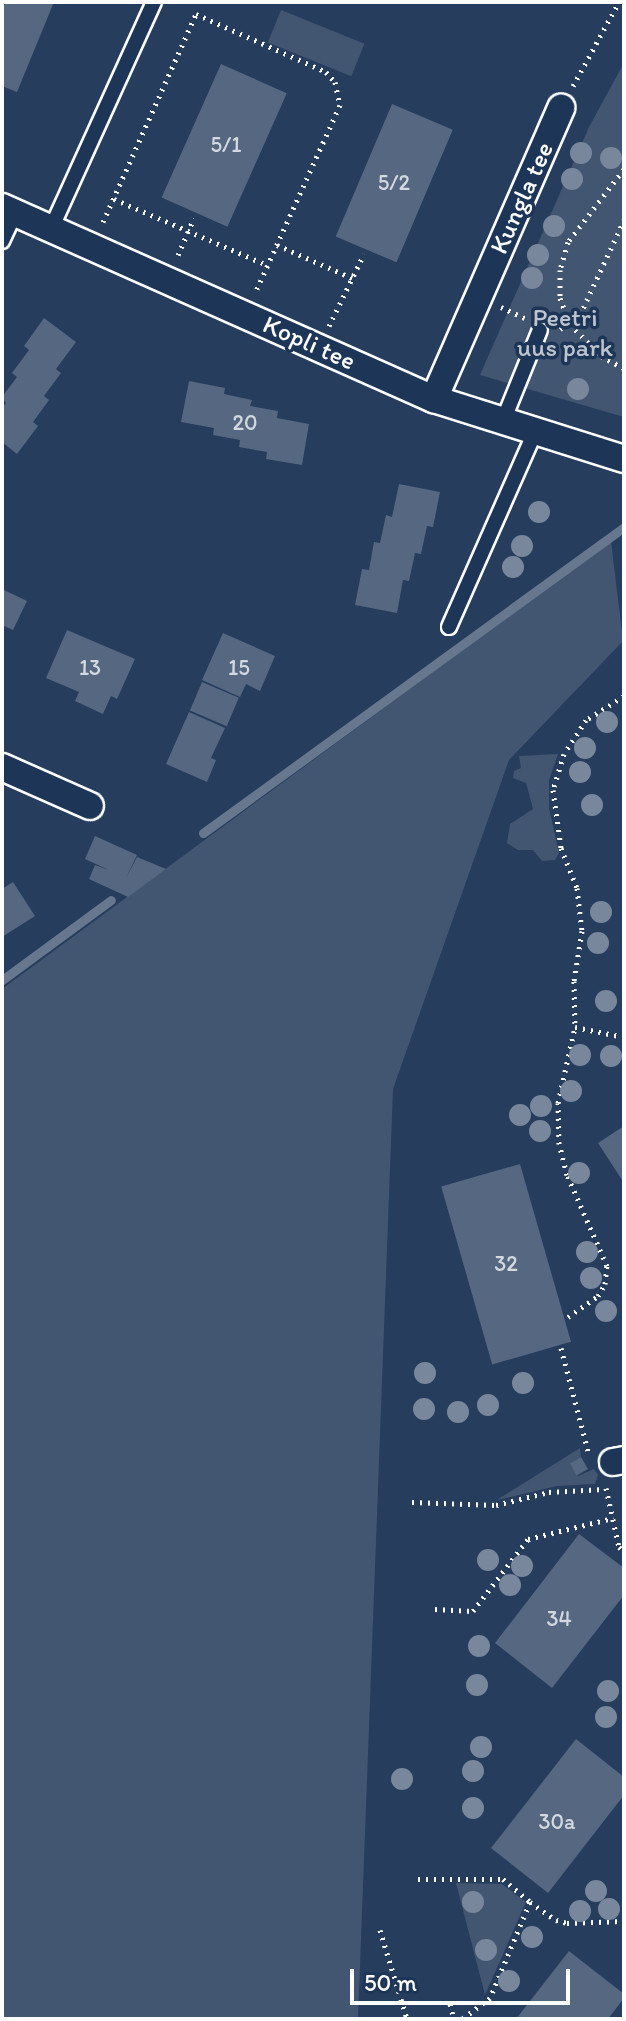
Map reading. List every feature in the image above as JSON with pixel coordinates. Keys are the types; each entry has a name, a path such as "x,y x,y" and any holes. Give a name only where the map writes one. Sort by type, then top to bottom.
{"street":[{"name":"Kungla tee","path":"434,399 561,108"},
{"name":"Kopli tee","path":"8,210 434,399 624,459"},
{"path":"2,767 90,806"}],"lane":[{"path":"51,229 154,2"},
{"path":"2,241 8,210"},
{"path":"503,421 541,327"},
{"path":"449,627 535,432"}],"path":[{"name":"Kungla tee","path":"561,108 619,2"},
{"path":"100,231 196,14 326,72 338,90 340,105 252,298"},
{"path":"624,169 568,242 560,270 560,298 570,324 601,356 624,368"},
{"path":"114,199 267,265"},
{"path":"174,263 194,218"},
{"path":"478,297 541,327 570,324 580,315 624,220"},
{"path":"277,245 352,278"},
{"path":"327,331 364,254"},
{"path":"568,1317 598,1296 605,1284 607,1266 567,1175 559,1144 558,1103 575,1027 574,981 582,931 577,888 561,848 553,790 564,754 586,720 624,696"},
{"path":"575,1027 624,1037"},
{"path":"561,1348 585,1450 610,1470 606,1489 619,1547 624,1551"},
{"path":"412,1502 496,1505 549,1492 606,1489"},
{"path":"435,1609 473,1611 528,1539 613,1518"},
{"path":"418,1879 503,1879 530,1902 567,1923 624,1921"},
{"path":"462,2019 490,1998 530,1902"},
{"path":"380,1930 407,2019"},
{"path":"450,2004 454,2019"}],"green space":[{"path":"281,10 364,44 351,76 268,42"},
{"name":"Peetri uus park","path":"624,63 624,417 480,375 589,127"},
{"path":"611,541 623,641 509,760 393,1089 358,2019 2,2019 2,989"},
{"path":"558,754 549,780 549,808 559,853 555,860 542,861 533,850 518,850 507,843 510,824 533,809 526,783 513,778 514,771 521,768 519,756"},
{"path":"580,1448 581,1457 570,1464 578,1476 594,1469 598,1475 595,1484 557,1486 497,1500"},
{"path":"456,1883 502,1884 526,1902 485,1995"}],"building":[{"path":"2,2 54,2 17,92 2,86"},
{"path":"221,64 287,93 227,227 162,197"},
{"path":"392,104 453,130 396,262 336,237"},
{"path":"44,318 76,342 56,369 61,373 44,396 49,400 33,422 38,426 17,454 2,442 2,408 6,403 2,397 17,377 12,373 29,350 24,346"},
{"path":"189,381 225,388 224,394 252,400 250,406 278,411 277,418 309,424 302,465 266,459 267,452 239,447 240,440 213,435 214,428 181,422"},
{"path":"399,484 440,492 433,527 427,526 421,554 415,553 409,581 403,580 397,613 355,605 362,569 369,570 374,542 380,543 386,515 392,517"},
{"path":"2,589 27,601 13,630 2,625"},
{"path":"67,630 135,659 117,699 111,696 103,714 75,701 79,692 46,678"},
{"path":"223,633 275,656 260,691 246,684 240,697 202,680"},
{"path":"202,682 239,698 227,726 190,711"},
{"path":"189,712 225,728 211,758 216,760 207,782 166,764"},
{"path":"95,836 137,855 126,878 137,857 166,869 128,897 89,879 95,865 109,870 85,859"},
{"path":"13,882 35,916 2,937 2,889"},
{"path":"624,1126 624,1183 598,1143"},
{"path":"520,1164 571,1342 492,1364 441,1187"},
{"path":"581,1457 588,1469 577,1476 570,1464"},
{"path":"579,1534 624,1568 624,1595 552,1688 495,1643"},
{"path":"576,1739 624,1777 624,1795 548,1893 491,1848"},
{"path":"569,1951 624,1994 608,2019 516,2019"}],"waterway":[{"path":"203,833 624,527"},
{"path":"2,980 111,900"}]}
